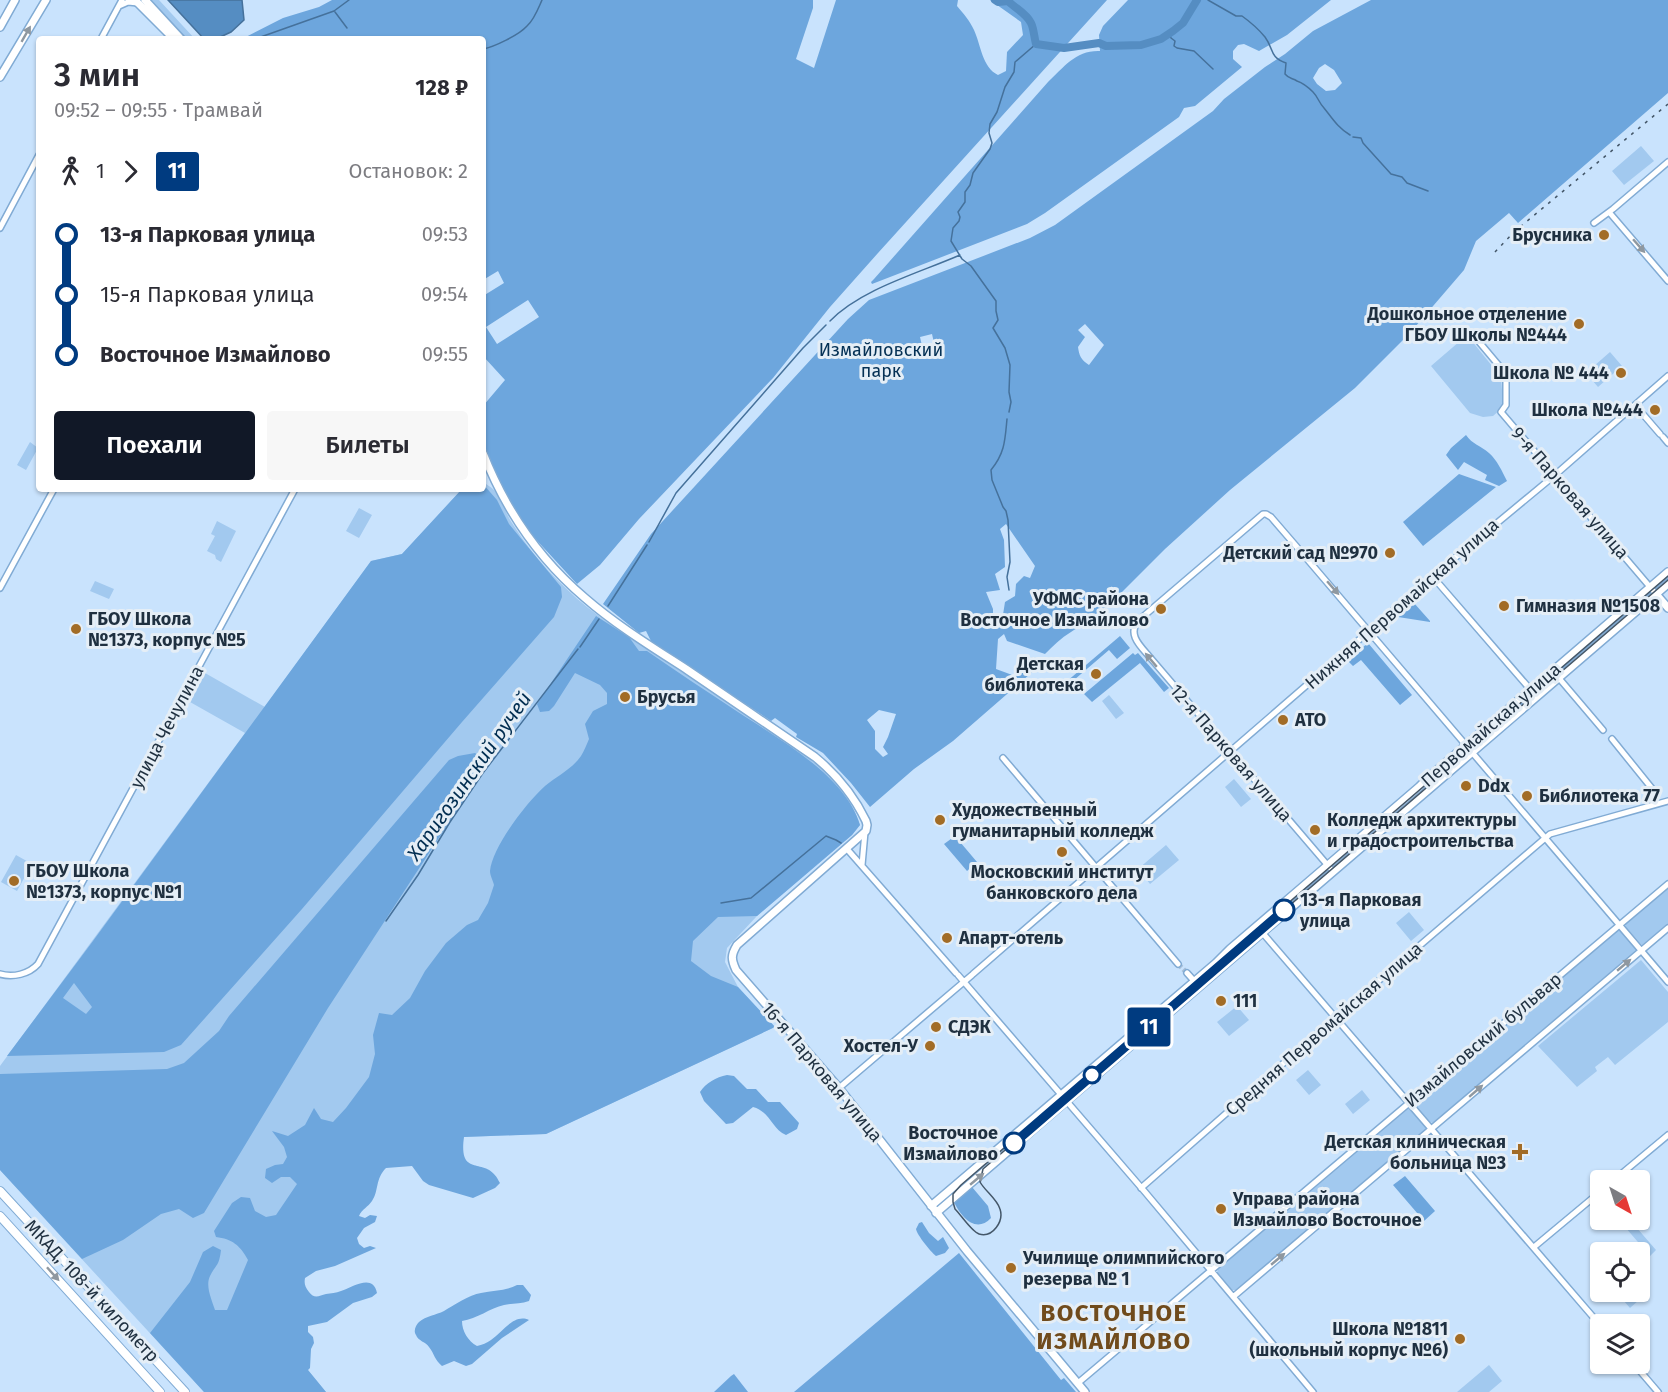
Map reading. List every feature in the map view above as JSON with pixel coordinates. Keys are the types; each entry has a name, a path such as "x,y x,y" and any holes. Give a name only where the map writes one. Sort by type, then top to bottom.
{"highway":[{"name":"МКАД, 108-й километр","path":"0,1191 185,1392"},
{"name":"МКАД, 108-й километр","path":"0,1216 160,1392"}],"main road":[{"path":"0,27 15,0"},
{"path":"0,78 46,0"},
{"path":"139,1 171,36"},
{"path":"139,1 177,36"},
{"path":"486,460 514,517 529,538 569,583 604,613 806,750 829,769 850,794 867,825 865,832 847,849"},
{"name":"Первомайская улица","path":"934,1210 1066,1102 1257,927 1473,751 1533,693 1668,572"},
{"name":"Первомайская улица","path":"934,1210 1060,1095 1262,933 1467,744 1533,693 1558,677 1668,584"},
{"name":"9-я Парковая улица","path":"1656,594 1668,608"},
{"name":"16-я Парковая улица","path":"847,849 737,945 732,954 732,961 736,970 839,1089 934,1210 1085,1392"}],"street":[{"path":"103,36 122,0"},
{"path":"118,7 128,2 139,1"},
{"path":"0,228 36,161"},
{"path":"1594,223 1668,162"},
{"path":"1609,212 1668,280"},
{"name":"9-я Парковая улица","path":"1480,343 1506,374 1506,405 1501,412 1656,594"},
{"name":"Нижняя Первомайская улица","path":"839,1089 1668,376"},
{"path":"1635,405 1668,443"},
{"path":"0,588 52,492"},
{"name":"улица Чечулина","path":"0,974 7,976 23,973 30,971 38,964 293,492"},
{"name":"12-я Парковая улица","path":"1330,869 1143,650 1133,632 1139,620 1259,516 1266,514 1370,631"},
{"path":"1433,577 1533,693"},
{"path":"1370,631 1668,982"},
{"path":"1558,677 1603,730"},
{"path":"1612,739 1654,791 1655,804"},
{"path":"1003,758 1178,964"},
{"name":"Средняя Первомайская улица","path":"1141,1188 1550,834 1668,801"},
{"path":"862,865 865,832"},
{"path":"847,849 1141,1188 1313,1392"},
{"name":"Измайловский бульвар","path":"1078,1383 1668,884"},
{"path":"1257,927 1591,1314"},
{"name":"Измайловский бульвар","path":"1233,1297 1668,928"},
{"path":"1187,973 1197,984"},
{"path":"1626,1170 1668,1135"},
{"path":"1534,1247 1590,1200"},
{"path":"1643,1374 1658,1392"}],"shaded area":[{"path":"151,0 159,0 192,36 184,36"},
{"path":"168,0 242,0 244,20 231,32 222,36 201,36"},
{"path":"1641,146 1654,161 1624,185 1612,171"},
{"path":"1467,335 1501,377 1503,403 1501,409 1493,416 1483,417 1470,413 1431,366"},
{"path":"1610,352 1622,366 1598,387 1586,373"},
{"path":"30,442 36,446 36,452 26,470 17,465"},
{"path":"486,484 494,490 511,522 538,559 577,598 593,612 784,740 816,764 843,791 860,825 852,835 757,916 727,948 725,962 738,987 775,1027 546,1134 463,1137 344,1147 244,1293 326,1392 204,1392 0,1170 0,1066 245,733 190,702 205,673 265,707 371,561 402,554 459,492 486,492"},
{"path":"359,508 372,515 359,538 346,531"},
{"path":"217,521 236,531 221,562 207,551 215,536 211,534"},
{"path":"95,581 114,589 109,599 90,591"},
{"path":"1109,695 1124,713 1116,719 1102,701"},
{"path":"1234,779 1251,799 1241,807 1225,787"},
{"path":"1166,845 1179,860 1150,884 1138,869"},
{"path":"16,855 32,864 17,891 1,882"},
{"path":"1668,887 1668,924 1642,945 1625,924"},
{"path":"1409,912 1424,930 1411,941 1396,923"},
{"path":"1617,930 1621,930 1636,948 1636,952 1434,1123 1429,1122 1415,1106 1415,1101"},
{"path":"1641,960 1668,992 1668,1022 1615,1065 1608,1057 1595,1067 1597,1071 1577,1087 1538,1046"},
{"path":"1237,1006 1249,1020 1229,1036 1217,1022"},
{"path":"1308,1070 1321,1085 1309,1095 1296,1080"},
{"path":"1362,1090 1370,1100 1353,1114 1345,1104"},
{"path":"1406,1108 1419,1117 1426,1130 1236,1290 1231,1290 1217,1273 1218,1269"},
{"path":"1628,1230 1639,1230 1649,1242 1638,1242"},
{"path":"1650,1243 1656,1250 1650,1256"},
{"path":"1625,1302 1637,1302 1630,1308"},
{"path":"1489,1365 1502,1381 1489,1392 1457,1392"}],"green space":[{"path":"332,0 813,0 813,8 796,59 814,68 836,0 958,0 957,6 972,27 988,67 998,75 1006,71 1007,52 1023,35 1021,22 990,0 1107,0 830,307 773,378 639,519 600,565 577,584 530,533 515,512 494,472 486,449 486,402 505,380 486,359 486,327 486,294 504,283 498,271 486,278 486,36 248,36 283,18 319,7","holes":["528,300 539,317 497,344 486,327"]},
{"path":"1128,0 1331,0 1287,35 1259,51 1244,44 1238,45 1233,51 1233,59 1242,67 1195,106 1184,108 1179,117 1045,213 1027,224 872,284 871,282 1048,82 1077,56 1100,51 1099,35 1103,26"},
{"name":"Измайловский парк","path":"1371,0 1668,0 1668,93 1518,223 1509,213 1476,241 1464,270 1409,334 1355,388 1230,490 1165,549 1096,618 1067,634 1045,654 1007,641 1004,634 998,639 996,669 1015,676 1032,657 1046,660 953,741 914,769 870,807 823,753 796,737 797,734 775,718 771,721 652,643 646,631 639,633 603,604 651,534 848,319 869,300 1030,238 1055,225 1213,111 1224,99 1313,31","holes":["1325,64 1334,70 1342,83 1335,90 1326,91 1313,78 1319,68","1085,324 1104,345 1089,365 1082,359 1079,352 1078,347 1085,337 1078,330","932,334 937,356 925,359 920,337","1006,524 1035,566 1030,578 1024,576 1016,584 1015,596 1005,602 1002,621 993,613 986,592 1000,590 995,574 1005,567 1004,540 1000,529","879,710 896,714 883,747 888,754 883,757 875,749 875,731 867,720"]},
{"path":"1466,435 1492,456 1507,481 1499,486 1485,480 1487,475 1464,462 1458,470 1446,455"},
{"path":"1459,474 1496,487 1423,546 1403,522"},
{"path":"486,487 497,500 509,524 561,587 562,597 554,617 302,909 181,1045 164,1052 7,1056 371,561 402,554 459,492 486,492","holes":["74,983 92,1007 86,1014 63,998"]},
{"path":"1414,603 1430,621 1430,622 1398,617"},
{"path":"596,616 629,637 639,651 647,651 809,760 841,790 860,825 852,835 757,916 718,917 693,941 691,961 711,976 738,987 775,1027 546,1134 464,1137 465,1159 469,1163 488,1169 500,1183 495,1188 473,1198 429,1185 423,1181 412,1166 386,1168 380,1176 374,1197 359,1216 365,1218 370,1215 377,1216 375,1222 364,1228 357,1238 359,1244 364,1248 370,1246 376,1248 335,1266 316,1271 305,1278 307,1289 315,1296 337,1292 362,1283 371,1284 377,1293 353,1303 327,1322 308,1326 308,1332 313,1337 314,1343 308,1370 326,1392 204,1392 150,1333 190,1282 203,1252 213,1246 221,1250 218,1263 208,1284 215,1310 227,1310 248,1260 239,1247 227,1239 216,1237 214,1231 232,1203 241,1197 250,1198 255,1211 266,1217 276,1215 297,1184 290,1177 281,1177 272,1183 265,1178 266,1169 283,1164 287,1157 284,1147 272,1131 288,1136 305,1125 314,1108 321,1119 333,1122 346,1108 369,1077 375,1054 373,1035 379,1013 392,1015 410,998 425,971 446,943 467,925 478,920 488,903 494,885 490,875 492,861 504,838 538,793 581,756 589,739 585,724 593,711 607,704 607,693 600,685 575,673 549,711 540,712 537,704"},
{"path":"1120,636 1130,648 1117,659 1109,650 1074,680 1080,687 1075,691 1066,682"},
{"path":"1368,643 1412,695 1400,705 1361,660 1353,666 1347,660"},
{"path":"1133,653 1135,655 1138,653 1169,688 1164,692 1140,663 1092,702 1084,694"},
{"path":"475,753 481,757 483,767 478,778 328,1008 204,1213 193,1218 179,1209 161,1214 123,1240 82,1259 0,1170 0,1074 167,1069 184,1063 219,1031 229,1016 449,760"},
{"path":"955,836 977,862 967,871 944,844"},
{"path":"727,1075 734,1076 747,1089 756,1089 768,1102 780,1102 799,1123 797,1129 786,1135 781,1133 764,1113 753,1107 733,1123 726,1124 704,1101 700,1092 712,1081"},
{"path":"1405,1176 1435,1211 1424,1221 1393,1185"},
{"path":"972,1187 988,1206 991,1218 985,1223 969,1222 954,1202"},
{"path":"922,1222 938,1241 943,1237 949,1248 945,1253 936,1256 924,1243 916,1229"},
{"path":"959,1253 1061,1380 1064,1378 1076,1392 794,1392"},
{"path":"523,1285 531,1295 529,1301 499,1306 462,1321 466,1335 477,1346 489,1341 518,1319 529,1320 502,1338 472,1364 466,1366 454,1361 442,1366 428,1345 418,1339 415,1330 422,1320 476,1294"},
{"path":"734,1374 748,1392 714,1392 731,1376"}],"waterway":[{"path":"263,36 334,11 349,0"},
{"path":"486,48 506,40 529,24 542,0"},
{"path":"995,0 1008,1 1026,16 1032,25 1036,44 1064,48 1099,43 1106,46 1141,45 1161,39 1183,23 1197,0"},
{"path":"1208,0 1236,16 1242,16 1257,29 1268,41 1274,55 1286,63 1285,74 1311,90 1336,123 1350,135"},
{"path":"335,12 347,28"},
{"path":"1169,33 1175,41 1174,46 1194,51 1213,69"},
{"path":"1009,412 1010,365 1005,348 993,328 998,320 996,301 971,266 962,259 951,241 953,228 960,217 958,212 965,202 965,192 970,185 973,173 990,149 992,143 989,133 990,124 997,112 1005,87 1014,72 1015,62 1036,44"},
{"path":"1353,137 1361,138 1391,174 1402,177 1407,183 1428,191"},
{"name":"Харигозинский ручей","path":"830,321 874,291 960,255"},
{"name":"Харигозинский ручей","path":"649,542 676,493 803,348 826,325"},
{"path":"1007,419 1002,452 991,470 992,480 1008,520 1010,562 1007,577 1009,590"},
{"name":"Харигозинский ручей","path":"608,606 647,545"},
{"name":"Харигозинский ручей","path":"580,647 599,619"},
{"name":"Харигозинский ручей","path":"386,921 483,773 578,649"},
{"path":"721,903 751,898 826,836 841,843"}],"tunnel":[{"path":"1178,964 1187,973"}],"tram line":[{"path":"1668,576 961,1185 953,1194 953,1202 955,1209 970,1227 976,1233 984,1235 993,1231 1000,1219 998,1205 980,1182 983,1169 1668,580"},
{"name":"11","path":"1014,1143 1284,910"}],"railway":[{"path":"1495,252 1514,232 1668,104"}],"place":[{"name":"Брусника","path":"1604,235"},
{"name":"Дошкольное отделение ГБОУ Школы №444","path":"1579,324"},
{"name":"Школа № 444","path":"1621,373"},
{"name":"Школа №444","path":"1655,410"},
{"name":"Детский сад №970","path":"1390,553"},
{"name":"Гимназия №1508","path":"1504,606"},
{"name":"УФМС района Восточное Измайлово","path":"1161,609"},
{"name":"ГБОУ Школа №1373, корпус №5","path":"76,629"},
{"name":"Детская библиотека","path":"1096,674"},
{"name":"Брусья","path":"625,697"},
{"name":"АТО","path":"1283,720"},
{"name":"Ddx","path":"1466,786"},
{"name":"Библиотека 77","path":"1527,796"},
{"name":"Художественный гуманитарный колледж","path":"940,820"},
{"name":"Колледж архитектуры и градостроительства","path":"1315,830"},
{"name":"Московский институт банковского дела","path":"1062,852"},
{"name":"ГБОУ Школа №1373, корпус №1","path":"14,881"},
{"name":"13-я Парковая улица","path":"1284,910"},
{"name":"Апарт-отель","path":"947,938"},
{"name":"111","path":"1221,1001"},
{"name":"СДЭК","path":"936,1027"},
{"name":"Хостел-У","path":"930,1046"},
{"name":"Восточное Измайлово","path":"1014,1143"},
{"name":"Детская клиническая больница №3","path":"1520,1152"},
{"name":"Управа района Измайлово Восточное","path":"1221,1209"},
{"name":"Училище олимпийского резерва № 1","path":"1011,1268"},
{"name":"Школа №1811 (школьный корпус №6)","path":"1460,1339"}],"district":[{"name":"ВОСТОЧНОЕ ИЗМАЙЛОВО","path":"1114,1327"}]}
